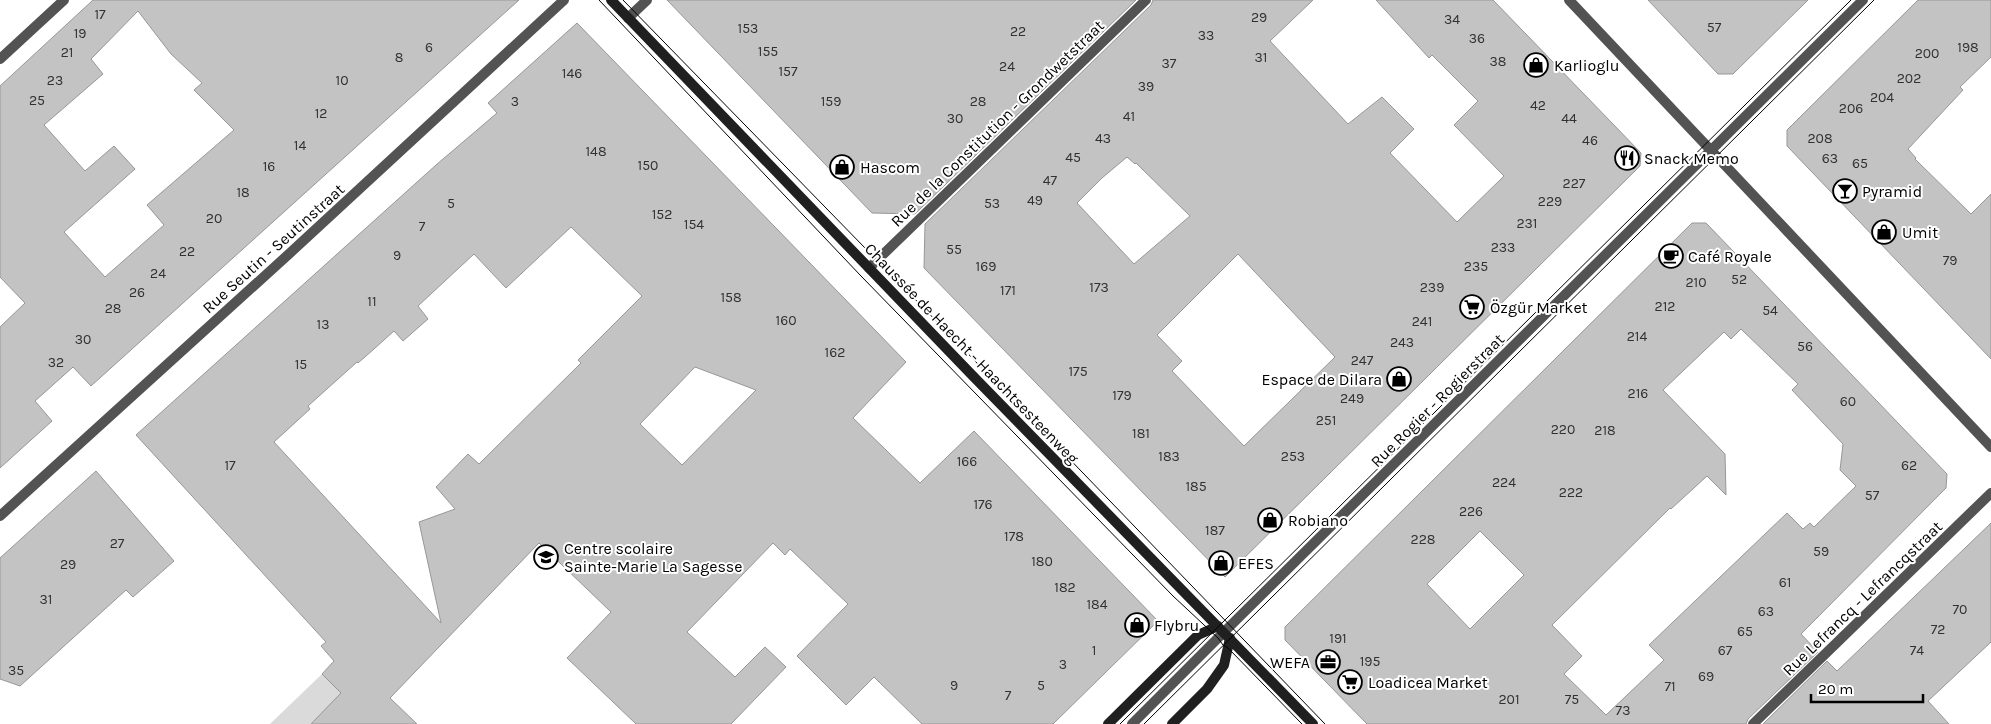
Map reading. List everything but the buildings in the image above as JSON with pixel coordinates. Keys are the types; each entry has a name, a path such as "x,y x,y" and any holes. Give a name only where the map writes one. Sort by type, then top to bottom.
{"street":[{"path":"0,59 64,0"},
{"name":"Rue Seutin - Seutinstraat","path":"0,516 290,253 564,0"},
{"name":"Chaussée de Haecht - Haachtsesteenweg","path":"611,0 1313,724"},
{"path":"628,18 647,0"},
{"name":"Rue de la Constitution - Grondwetstraat","path":"869,268 1146,0"},
{"path":"1569,0 1991,447"},
{"name":"Rue Rogier - Rogierstraat","path":"1132,724 1863,0"},
{"name":"Rue Lefrancq - Lefrancqstraat","path":"1753,724 1991,493"},
{"path":"1108,724 1198,634 1224,632 1224,665 1207,689 1172,724"}],"shaded area":[{"path":"322,674 372,724 270,724"}],"tram line":[{"path":"599,0 861,276 1173,596 1218,638 1302,724"},
{"path":"623,0 948,333 1325,724"},
{"path":"1120,724 1851,0"},
{"path":"1144,724 1874,0"}],"place":[{"name":"Karlioglu","path":"1536,65"},
{"name":"Snack Memo","path":"1627,158"},
{"name":"Hascom","path":"842,167"},
{"name":"Pyramid","path":"1845,191"},
{"name":"Umit","path":"1884,232"},
{"name":"Café Royale","path":"1671,256"},
{"name":"Özgür Market","path":"1472,307"},
{"name":"Espace de Dilara","path":"1399,379"},
{"name":"Robiano","path":"1270,520"},
{"name":"Centre scolaire Sainte-Marie La Sagesse","path":"546,557"},
{"name":"EFES","path":"1221,563"},
{"name":"Flybru","path":"1137,625"},
{"name":"WEFA","path":"1328,662"},
{"name":"Loadicea Market","path":"1350,682"}]}
